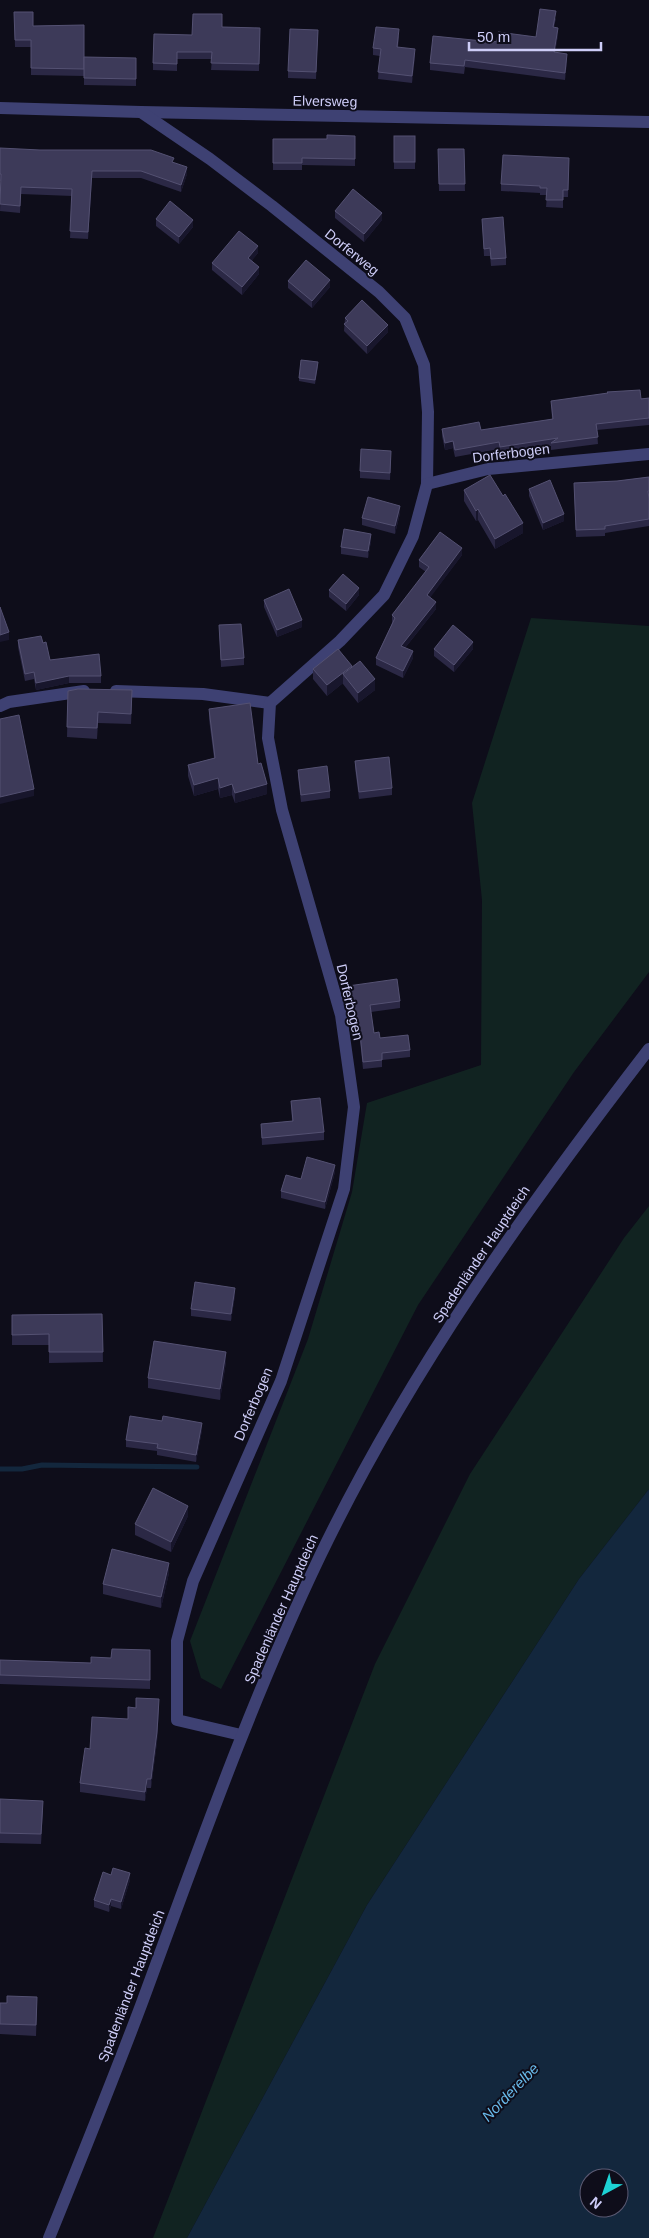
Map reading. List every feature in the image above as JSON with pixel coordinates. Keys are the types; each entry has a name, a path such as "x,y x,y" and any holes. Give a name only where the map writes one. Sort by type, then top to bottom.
{"street":[{"name":"Elversweg","path":"0,108 649,122"},
{"name":"Dorferweg","path":"141,112 272,206 379,292 405,318 424,365 428,412 427,484"},
{"name":"Dorferbogen","path":"427,484 488,469 649,454"},
{"path":"0,706 77,691 203,694 270,703 340,641 384,595 413,536 427,484"},
{"name":"Dorferbogen","path":"241,1735 178,1720 177,1641 193,1581 281,1381 344,1189 354,1107 341,1015 282,810 268,738 270,703"},
{"name":"Spadenländer Hauptdeich","path":"49,2238 141,2006 241,1735 320,1556 384,1436 442,1337 530,1207 649,1049"}],"green space":[{"path":"531,618 649,626 649,972 574,1072 418,1305 221,1689 201,1678 190,1641 308,1339 352,1192 367,1103 481,1065 482,900 472,803"},
{"path":"649,1206 649,1489 579,1579 367,1905 187,2238 153,2238 375,1664 470,1474 624,1238"}],"water":[{"name":"Norderelbe","path":"649,1489 649,2238 187,2238 367,1905 579,1579"}],"building":[{"path":"540,9 556,11 553,27 558,28 554,52 567,54 565,73 465,60 464,66 430,63 433,36 493,42 497,41 498,32 536,37"},
{"path":"14,12 33,12 33,26 84,25 84,69 31,68 31,40 15,40"},
{"path":"193,14 222,14 222,27 260,28 259,64 211,63 212,52 177,52 177,64 153,63 154,34 192,35"},
{"path":"376,27 399,29 397,47 415,49 412,76 378,72 381,49 373,48"},
{"path":"290,29 318,30 316,72 288,71"},
{"path":"84,57 136,58 136,79 84,78"},
{"path":"327,135 355,136 355,159 302,158 302,163 273,163 273,139 327,139"},
{"path":"394,136 415,136 415,162 394,162"},
{"path":"0,148 151,150 174,158 172,162 187,167 181,185 141,171 92,171 88,232 70,231 72,189 21,187 20,206 0,204"},
{"path":"438,149 464,149 465,184 439,184"},
{"path":"503,155 569,158 568,190 563,190 563,200 546,200 547,188 540,188 540,186 501,184"},
{"path":"353,189 382,213 364,234 335,211"},
{"path":"170,201 193,220 179,237 156,219"},
{"path":"503,217 506,258 491,259 490,248 484,249 482,219"},
{"path":"239,231 258,246 248,258 259,267 242,287 212,263"},
{"path":"306,260 330,280 312,301 288,281"},
{"path":"362,300 388,325 367,346 344,324 348,321 345,318"},
{"path":"301,360 318,362 315,380 299,378"},
{"path":"640,390 641,399 649,398 649,418 596,424 598,437 551,443 558,438 500,447 499,442 455,450 453,441 445,443 442,429 479,422 481,430 553,419 551,401 607,392"},
{"path":"361,449 391,451 390,473 360,471"},
{"path":"490,475 503,496 505,494 523,523 495,539 478,509 476,511 464,490"},
{"path":"649,477 649,519 605,526 605,529 576,530 574,483"},
{"path":"550,480 564,514 543,523 529,489"},
{"path":"368,497 400,506 395,526 362,518"},
{"path":"344,529 371,534 368,551 341,547"},
{"path":"440,532 462,548 427,595 436,602 401,646 413,651 403,671 376,658 395,618 392,615 429,567 419,560"},
{"path":"343,574 359,588 346,604 329,590"},
{"path":"289,589 302,620 277,630 264,600"},
{"path":"0,607 9,632 0,635"},
{"path":"241,624 244,658 221,660 219,625"},
{"path":"453,625 473,642 454,665 434,649"},
{"path":"41,636 43,643 46,642 50,660 99,654 101,676 69,676 36,683 34,672 25,674 18,640"},
{"path":"338,649 352,666 327,685 313,669"},
{"path":"360,661 375,679 358,693 343,674"},
{"path":"78,689 132,690 131,714 98,712 97,728 67,727 68,691"},
{"path":"250,703 258,764 261,763 267,784 235,793 232,784 220,788 218,778 194,785 188,765 215,758 209,709"},
{"path":"19,715 34,789 0,797 0,719"},
{"path":"389,757 392,788 359,792 355,761"},
{"path":"327,766 330,791 301,795 298,770"},
{"path":"397,979 400,1001 370,1005 374,1033 379,1032 380,1038 408,1035 410,1050 382,1053 382,1060 363,1062 359,1024 354,1024 348,986"},
{"path":"320,1098 324,1132 262,1138 261,1124 293,1121 291,1101"},
{"path":"307,1157 335,1165 325,1202 281,1191 286,1175 301,1179"},
{"path":"195,1282 235,1288 231,1314 191,1309"},
{"path":"102,1314 103,1352 49,1352 49,1334 12,1335 12,1315"},
{"path":"154,1341 226,1352 220,1389 148,1378"},
{"path":"130,1416 162,1421 163,1416 202,1423 196,1455 157,1448 158,1444 126,1440"},
{"path":"153,1488 188,1506 171,1542 135,1524"},
{"path":"112,1549 169,1563 161,1597 103,1584"},
{"path":"112,1649 150,1650 150,1680 0,1675 0,1660 91,1663 91,1657 111,1658"},
{"path":"136,1698 159,1699 151,1779 147,1779 145,1792 80,1783 85,1748 90,1749 92,1717 128,1719 128,1707 136,1708"},
{"path":"0,1799 43,1801 41,1834 0,1833"},
{"path":"113,1868 130,1873 121,1902 111,1899 109,1905 94,1900 103,1872 111,1875"},
{"path":"7,1996 37,1997 36,2025 0,2024 0,2003 7,2003"}],"waterway":[{"path":"0,1469 22,1469 42,1465 197,1467"}]}
